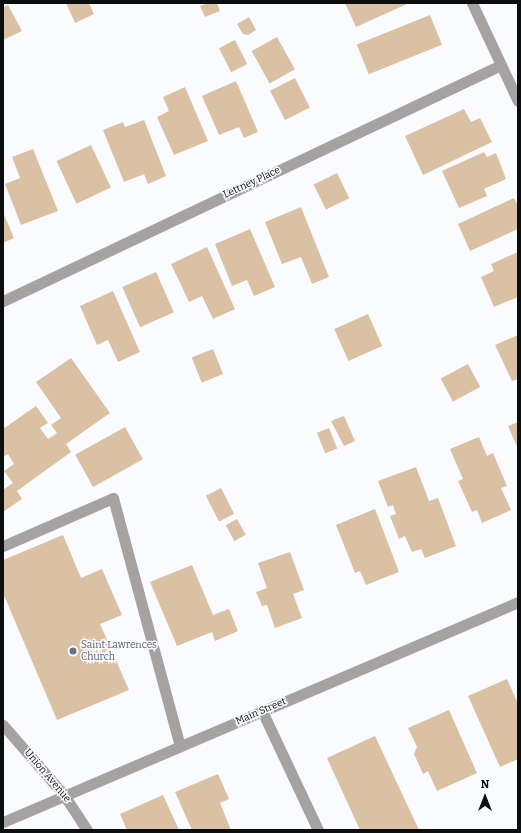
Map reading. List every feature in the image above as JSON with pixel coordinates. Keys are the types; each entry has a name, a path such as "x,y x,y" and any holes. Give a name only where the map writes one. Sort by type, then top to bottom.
{"street":[{"path":"472,3 518,101"},
{"name":"Lettney Place","path":"3,301 501,65"},
{"path":"3,546 113,498 180,746"},
{"name":"Main Street","path":"3,822 518,602"},
{"path":"262,711 318,830"},
{"name":"Union Avenue","path":"3,725 64,795 87,830"}],"building":[{"path":"66,3 89,3 94,14 75,23"},
{"path":"208,3 217,3 220,11 205,17 200,6"},
{"path":"345,3 407,3 407,4 356,27"},
{"path":"8,5 22,31 3,40 3,8"},
{"path":"430,15 442,45 369,74 357,45"},
{"path":"249,17 256,30 248,35 243,34 237,24"},
{"path":"277,37 295,69 270,83 252,51"},
{"path":"235,40 247,64 231,72 219,48"},
{"path":"295,78 310,107 285,120 270,91"},
{"path":"236,81 258,132 244,138 239,127 219,135 202,96"},
{"path":"185,87 208,141 174,155 157,117 169,111 163,97"},
{"path":"464,109 471,122 480,118 492,142 423,175 405,136"},
{"path":"144,120 166,176 148,184 144,174 124,182 103,130 123,122 125,127"},
{"path":"91,145 111,188 76,204 57,161"},
{"path":"33,149 58,211 21,225 5,184 20,178 12,157"},
{"path":"484,152 487,157 496,153 506,179 484,189 487,196 459,208 442,171"},
{"path":"337,173 349,198 326,210 314,184"},
{"path":"514,198 518,206 518,229 470,251 458,224"},
{"path":"301,207 329,277 312,284 301,257 282,264 265,222"},
{"path":"3,212 14,238 3,243"},
{"path":"250,229 275,287 254,296 247,280 232,286 215,244"},
{"path":"207,247 235,309 213,319 202,296 189,302 171,264"},
{"path":"518,252 518,297 494,307 481,277 494,271 491,264"},
{"path":"156,272 174,312 140,327 122,287"},
{"path":"113,291 140,352 118,362 108,340 97,345 80,306"},
{"path":"368,314 382,346 348,361 334,329"},
{"path":"518,335 518,379 512,381 495,345"},
{"path":"213,349 223,374 202,383 192,358"},
{"path":"71,358 110,413 66,444 71,452 17,491 22,499 3,512 3,490 13,483 4,471 14,464 8,454 3,457 3,429 36,406 48,423 40,428 48,439 57,433 51,425 61,418 36,382"},
{"path":"468,364 480,387 453,402 441,379"},
{"path":"344,416 355,441 344,446 331,421"},
{"path":"518,422 518,449 508,426"},
{"path":"125,427 143,459 93,487 75,455"},
{"path":"329,428 337,448 325,453 317,433"},
{"path":"479,437 487,456 493,453 507,486 501,488 511,510 482,523 477,510 472,512 458,481 463,479 450,449"},
{"path":"416,467 429,501 438,498 456,546 425,558 421,549 412,552 405,536 399,539 390,516 396,514 393,505 388,507 378,481"},
{"path":"221,488 234,514 219,522 206,496"},
{"path":"375,509 399,572 366,585 360,571 355,573 336,525"},
{"path":"237,519 246,535 234,541 226,525"},
{"path":"63,535 81,578 102,569 122,615 100,624 129,690 57,720 3,593 3,560"},
{"path":"290,552 304,590 293,594 302,618 275,628 267,605 262,606 256,592 267,588 258,563"},
{"path":"192,565 213,615 229,609 238,631 215,641 212,632 177,646 150,582"},
{"path":"507,679 518,704 518,759 500,767 468,696"},
{"path":"449,710 477,773 437,791 428,771 423,774 414,754 417,747 408,728"},
{"path":"375,736 419,830 360,830 327,758"},
{"path":"218,774 229,799 220,803 231,830 192,830 175,792"},
{"path":"163,795 179,830 127,830 120,814"}],"place":[{"name":"Saint Lawrences Church","path":"73,651"}]}
